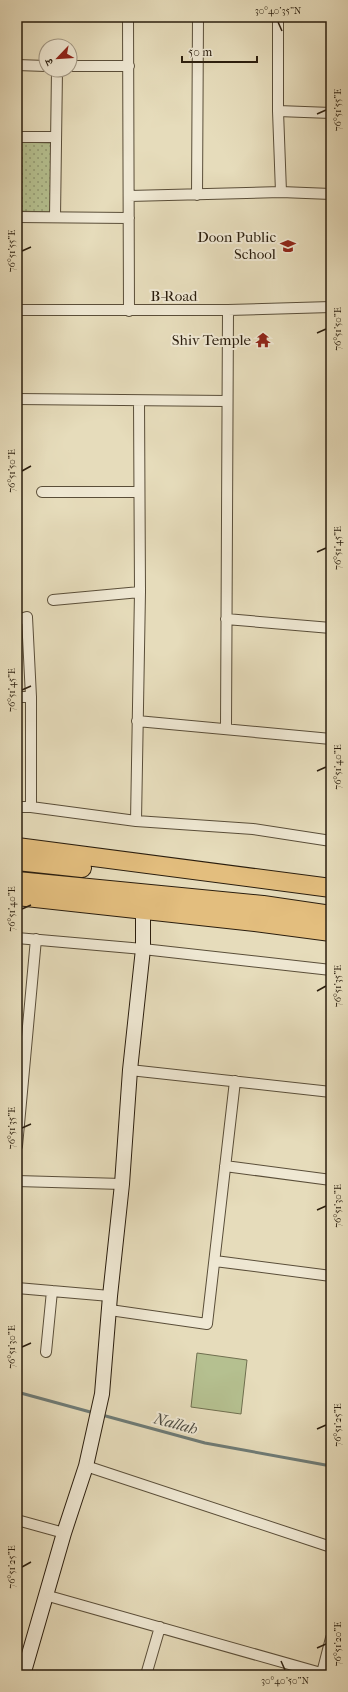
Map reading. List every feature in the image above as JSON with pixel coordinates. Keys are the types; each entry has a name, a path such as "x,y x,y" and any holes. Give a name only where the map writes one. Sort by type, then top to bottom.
{"highway":[{"path":"17,847 147,875 331,901"},
{"path":"17,861 73,860 331,888"},
{"path":"17,881 144,911 255,922 331,932"},
{"path":"17,896 72,894 264,905 331,915"}],"street":[{"path":"128,17 129,311"},
{"path":"198,17 198,195"},
{"path":"278,17 278,111 282,192"},
{"path":"17,66 38,66"},
{"path":"78,66 129,66"},
{"path":"55,217 57,78"},
{"path":"278,111 331,113"},
{"path":"17,136 56,137"},
{"path":"129,196 282,192 331,194"},
{"path":"17,217 129,218"},
{"name":"B-Road","path":"17,310 129,311 331,307"},
{"path":"226,728 228,310"},
{"path":"17,399 227,401"},
{"path":"136,821 136,721 140,592 138,492 139,401"},
{"path":"42,492 138,492"},
{"path":"53,600 140,592"},
{"path":"17,620 27,617 31,697 31,808"},
{"path":"226,619 331,628"},
{"path":"17,697 31,697"},
{"path":"136,721 226,728 331,739"},
{"path":"17,807 136,821 253,829 331,841"},
{"path":"23,1675 45,1596 86,1466 102,1394 110,1296 122,1184 144,911"},
{"path":"17,938 142,949 331,970"},
{"path":"17,1146 22,1053 36,939"},
{"path":"130,1070 331,1092"},
{"path":"110,1310 207,1324 235,1082"},
{"path":"225,1166 331,1180"},
{"path":"17,1181 122,1184"},
{"path":"215,1261 331,1276"},
{"path":"17,1288 110,1296"},
{"path":"46,1352 52,1290"},
{"path":"86,1466 331,1547"},
{"path":"17,1520 64,1533"},
{"path":"45,1596 325,1674 331,1638"},
{"path":"146,1675 160,1627"}],"green space":[{"path":"17,142 53,143 51,212 17,211"},
{"path":"197,1353 247,1360 241,1414 191,1407"}],"waterway":[{"name":"Nallah","path":"17,1392 94,1413"},
{"name":"Nallah","path":"102,1415 205,1443 331,1466"}],"place":[{"name":"Doon Public School","path":"288,246"},
{"name":"Shiv Temple","path":"263,340"}]}
